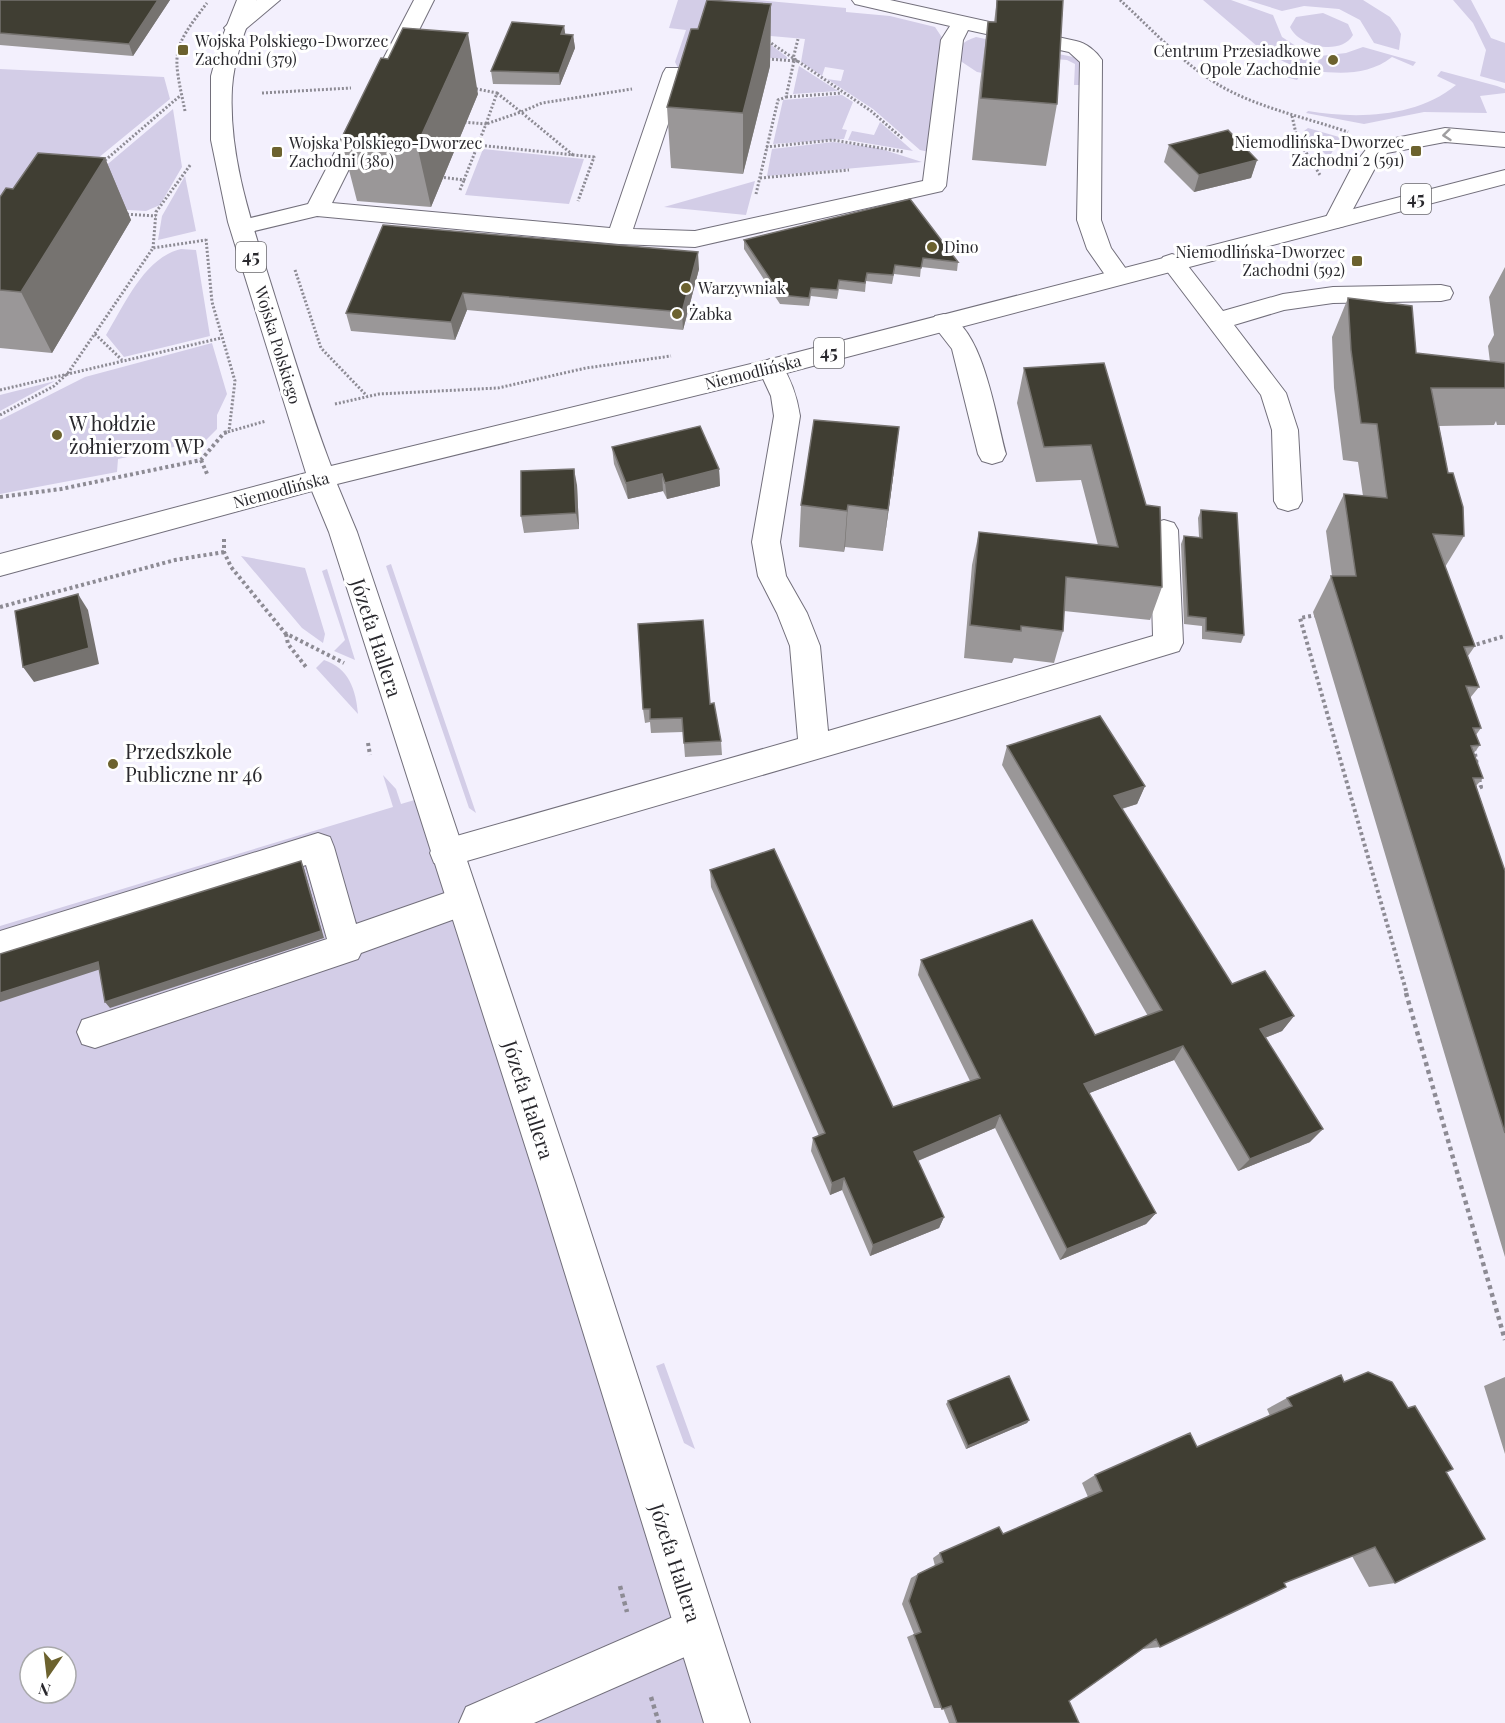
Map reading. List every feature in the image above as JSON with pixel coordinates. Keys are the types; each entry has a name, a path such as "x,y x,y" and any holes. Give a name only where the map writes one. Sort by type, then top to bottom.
{"main road":[{"name":"Wojska Polskiego","path":"247,0 235,28 221,87 221,118 228,168 242,227 320,480"},
{"path":"235,28 270,0"},
{"path":"317,209 424,0"},
{"path":"862,0 1076,47 1091,60 1089,220 1099,249 1119,276"},
{"path":"242,227 317,209 619,236 695,239 934,186 930,156 952,40 962,22"},
{"path":"619,236 670,82"},
{"path":"1336,221 1363,169 1378,148 1445,135 1505,140"},
{"name":"Niemodlińska","path":"0,565 320,480 771,368 1172,262 1502,179"},
{"path":"1172,262 1272,393 1285,430 1288,501"},
{"path":"1218,321 1283,302 1323,296 1441,293"},
{"path":"944,322 964,347 992,454"},
{"path":"771,368 784,396 787,416 766,542 772,576 792,613 805,646 813,747"},
{"name":"Józefa Hallera","path":"320,480 343,532 462,902 556,1183 727,1723"},
{"path":"446,853 1168,642 1164,530"},
{"path":"0,946 318,847 346,948 95,1032"},
{"path":"346,943 462,902"},
{"path":"482,1723 696,1629"}],"path":[{"path":"1119,0 1207,78 1245,98 1292,116 1353,134"},
{"path":"761,36 794,61 871,111 930,156"},
{"path":"786,97 798,39"},
{"path":"761,59 794,61"},
{"path":"462,122 486,124 542,103 670,82"},
{"path":"471,87 497,93 574,155"},
{"path":"262,93 377,92"},
{"path":"439,177 464,180 497,93"},
{"path":"750,227 778,100 786,97 843,93"},
{"path":"98,167 181,95"},
{"path":"1292,116 1292,129 1311,164 1324,181"},
{"path":"766,147 833,140 930,156"},
{"path":"477,145 594,157 575,208"},
{"path":"0,415 54,386 68,373 153,248 156,216 191,163"},
{"path":"112,213 156,216"},
{"path":"276,218 321,348 367,396"},
{"path":"153,248 206,240"},
{"path":"95,334 123,361"},
{"path":"0,390 221,338"},
{"path":"331,405 367,396 498,388 586,368 678,355"},
{"path":"0,497 61,489 201,460 224,433 255,424"},
{"path":"201,460 208,474"},
{"path":"224,541 224,552 231,567 285,633 288,644 306,668"},
{"path":"0,607 175,560 224,552"},
{"path":"1321,614 1300,618 1505,1340"},
{"path":"285,633 339,660 350,669"},
{"path":"1467,648 1505,636"},
{"path":"1467,789 1481,787 1473,741"}],"shaded area":[{"path":"678,0 755,0 846,8 846,12 890,16 935,27 945,42 929,152 920,150 873,109 827,79 841,81 844,70 825,67 822,76 801,62 805,39 758,35 787,59 703,53 678,68 675,62 686,30 669,28"},
{"path":"1203,0 1231,0 1273,15 1282,37 1308,54 1305,68 1297,80 1282,76 1291,65 1264,52"},
{"path":"1247,0 1363,0 1390,17 1398,28 1401,34 1399,50 1374,43 1360,20 1339,9 1304,6 1282,11"},
{"path":"1453,0 1471,0 1491,38 1505,43 1505,83 1480,76 1486,50 1473,23"},
{"path":"1323,13 1348,24 1353,35 1347,42 1330,47 1311,44 1302,40 1290,27 1296,17"},
{"path":"976,37 1078,58 1081,64 1080,85 1074,85 1075,64 1067,60 989,54 988,74 977,72 959,60 962,45"},
{"path":"1363,47 1416,62 1413,66 1392,57 1374,67 1355,72 1315,71 1320,56 1346,53"},
{"path":"799,66 838,91 793,94"},
{"path":"0,69 164,77 170,99 25,218 0,209"},
{"path":"1441,71 1497,86 1505,89 1505,93 1480,96 1487,113 1424,112 1364,124 1306,113 1308,111 1365,115 1404,110 1440,96 1456,85 1437,76"},
{"path":"842,95 853,102 842,129 847,130 844,139 773,144 783,100"},
{"path":"173,109 182,167 160,205 146,211 58,206"},
{"path":"880,122 913,151 848,140 852,131 874,135"},
{"path":"1308,128 1340,138 1331,154 1325,154 1306,134 1304,131"},
{"path":"833,142 878,148 922,162 767,176 772,149"},
{"path":"483,149 584,159 569,204 465,195"},
{"path":"185,176 196,231 158,240 162,216"},
{"path":"755,181 746,215 664,207"},
{"path":"181,249 196,250 210,336 124,357 106,335 146,272 168,254"},
{"path":"212,343 227,394 217,415 217,429 206,440 118,459 117,472 0,494 0,420 85,377"},
{"path":"55,381 0,411 0,395"},
{"path":"241,556 305,568 325,634 323,643 302,628"},
{"path":"391,564 476,813 469,808 386,566"},
{"path":"327,569 355,660 334,651 345,640 322,571"},
{"path":"324,660 340,668 350,681 358,714 316,668"},
{"path":"383,775 396,789 401,804 428,796 727,1723 0,1723 0,926 393,807"},
{"path":"664,1363 695,1449 684,1443 656,1366"}],"building":[{"path":"0,0 158,0 129,44 0,33"},
{"path":"707,0 771,4 743,113 667,107 691,29 698,29"},
{"path":"997,0 1063,0 1057,104 981,98 988,22 996,22"},
{"path":"512,22 564,26 561,34 573,35 559,73 491,71"},
{"path":"403,28 468,33 417,145 341,139 381,58 388,59"},
{"path":"1228,130 1257,160 1199,175 1169,145"},
{"path":"38,153 105,158 21,292 0,290 0,197 6,188 13,189"},
{"path":"910,199 958,262 923,258 921,268 895,265 893,275 867,273 865,283 839,280 837,290 811,288 809,298 781,295 744,240"},
{"path":"383,225 698,252 682,312 463,293 451,322 346,313"},
{"path":"1348,298 1412,306 1416,353 1505,363 1505,388 1431,388 1448,473 1453,473 1463,507 1464,536 1433,534 1475,646 1464,647 1479,687 1466,686 1481,728 1473,728 1480,745 1471,746 1483,778 1473,778 1505,871 1505,1133 1331,576 1356,576 1344,494 1387,498 1377,424 1361,423 1351,350"},
{"path":"1104,363 1146,505 1160,507 1162,587 1066,577 1063,631 1021,626 1021,631 970,625 979,532 1118,547 1091,445 1044,447 1024,368"},
{"path":"814,420 899,427 888,510 848,505 847,511 801,505"},
{"path":"700,426 719,469 665,483 662,474 626,483 612,447"},
{"path":"574,469 576,513 521,516 521,471"},
{"path":"1201,510 1237,513 1244,635 1206,631 1206,618 1188,616 1184,536 1202,538"},
{"path":"78,594 89,648 23,667 15,611"},
{"path":"703,620 710,704 714,703 721,741 684,743 682,718 650,719 650,709 643,709 638,624"},
{"path":"1100,716 1145,786 1114,796 1232,984 1265,971 1294,1016 1260,1029 1323,1129 1250,1159 1183,1046 1084,1084 1156,1213 1067,1249 1000,1115 914,1152 944,1217 873,1245 844,1178 832,1183 813,1138 825,1133 710,870 774,849 893,1107 980,1078 921,960 1032,920 1095,1035 1162,1010 1007,746"},
{"path":"301,861 321,931 105,1002 98,962 0,993 0,954"},
{"path":"1368,1372 1392,1382 1408,1408 1415,1406 1453,1469 1446,1472 1485,1539 1395,1583 1375,1547 1284,1583 1286,1587 1160,1647 1156,1639 1069,1701 1079,1723 957,1723 951,1706 942,1709 914,1635 921,1632 909,1601 918,1574 943,1562 940,1553 999,1527 1003,1534 1102,1491 1095,1475 1190,1433 1197,1447 1292,1406 1287,1398 1341,1375 1344,1382"},
{"path":"1009,1376 1029,1420 968,1446 948,1401"}],"place":[{"name":"Wojska Polskiego-Dworzec Zachodni (379)","path":"183,50"},
{"name":"Centrum Przesiadkowe Opole Zachodnie","path":"1333,60"},
{"name":"Niemodlińska-Dworzec Zachodni 2 (591)","path":"1416,151"},
{"name":"Wojska Polskiego-Dworzec Zachodni (380)","path":"277,152"},
{"name":"Dino","path":"932,247"},
{"name":"Niemodlińska-Dworzec Zachodni (592)","path":"1357,261"},
{"name":"Warzywniak","path":"686,288"},
{"name":"Żabka","path":"677,314"},
{"name":"W hołdzie żołnierzom WP","path":"57,435"},
{"name":"Przedszkole Publiczne nr 46","path":"113,764"}]}
